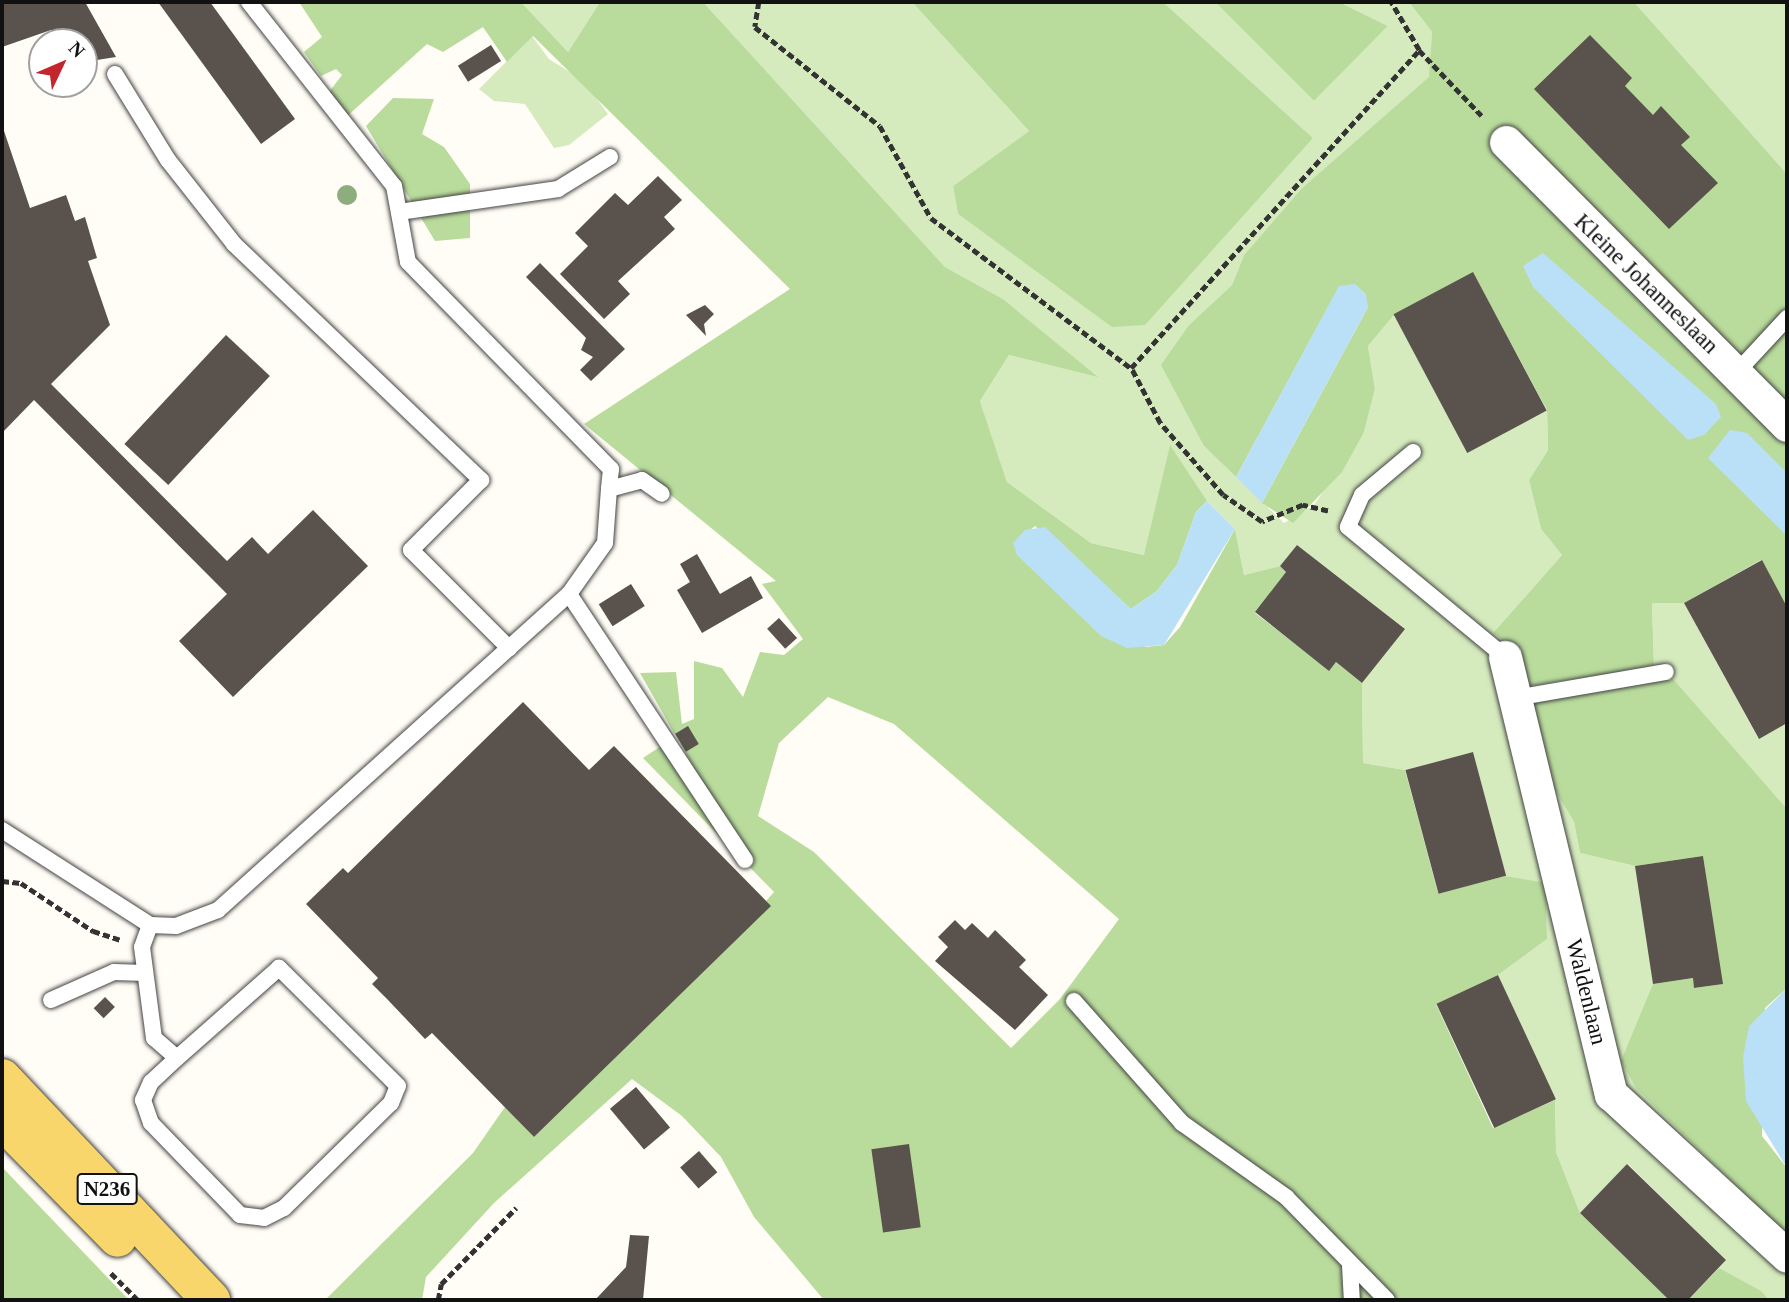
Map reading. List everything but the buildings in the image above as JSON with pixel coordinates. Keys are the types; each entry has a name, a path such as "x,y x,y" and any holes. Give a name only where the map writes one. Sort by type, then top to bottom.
{"main road":[{"name":"N236","path":"2,1078 211,1300"},
{"name":"N236","path":"2,1120 180,1300"}],"street":[{"name":"Kleine Johanneslaan","path":"1506,142 1787,425"},
{"name":"Waldenlaan","path":"1505,657 1611,1094 1787,1256"}],"lane":[{"path":"2,830 150,925 176,926 218,911 569,594 606,542 611,469 408,262 394,186 249,2"},
{"path":"115,74 168,160 234,244 481,480 411,550 509,648"},
{"path":"399,212 558,188 610,157"},
{"path":"1737,372 1787,318"},
{"path":"1413,452 1362,495 1348,516 1348,527 1505,657"},
{"path":"609,489 642,480 662,494"},
{"path":"569,594 745,860"},
{"path":"1515,698 1666,672"},
{"path":"150,925 142,947 154,1038 177,1058"},
{"path":"279,968 398,1086 391,1103 284,1208 252,1216 240,1214 151,1123 144,1100 151,1082 177,1058 279,968"},
{"path":"51,1000 114,972 145,973"},
{"path":"1074,1001 1182,1123 1286,1197 1387,1300"},
{"path":"1350,1265 1352,1300"}],"path":[{"path":"759,2 755,27 880,126 931,218 1131,368 1160,423 1223,495 1262,522 1303,505 1348,516"},
{"path":"1391,2 1419,50 1506,142"},
{"path":"1131,368 1419,50"},
{"path":"2,881 22,883 93,931 142,947"},
{"path":"438,1300 441,1284 516,1208"}],"green space":[{"path":"299,2 521,2 568,52 600,2 703,2 945,267 1003,299 1098,377 1009,355 980,401 1007,482 1091,543 1144,555 1170,445 1207,501 1196,512 1177,565 1157,591 1131,609 1035,526 1014,543 1146,647 1164,645 1180,627 1235,529 1244,575 1280,566 1286,572 1255,613 1329,670 1336,662 1362,683 1363,763 1405,770 1438,893 1506,876 1546,883 1547,939 1498,975 1436,1004 1493,1128 1555,1100 1556,1152 1580,1213 1669,1300 824,1300 754,1217 721,1157 682,1116 632,1079 494,1203 426,1277 422,1300 325,1300 473,1153 505,1107 534,1137 770,906 766,901 774,892 643,758 661,746 694,768 640,673 676,672 682,724 694,719 694,661 722,668 743,697 760,652 784,655 803,639 762,584 776,581 584,424 790,289 533,36 507,62 483,27 443,52 427,44 345,118 329,92 342,75 336,69 321,76 304,52 322,37","holes":["828,697 894,724 1119,919 1060,999 1011,1048 814,852 758,816 779,743"]},
{"path":"521,2 600,2 568,52"},
{"path":"703,2 912,2 1029,131 953,186 958,214 1113,327 1313,138 1163,2 1215,2 1314,101 1388,26 1339,2 1409,2 1432,32 1430,77 1301,189 1244,255 1232,285 1189,325 1204,446 1284,523 1314,505 1364,432 1375,389 1368,346 1394,315 1468,452 1547,410 1548,450 1529,480 1541,529 1562,555 1493,633 1512,647 1522,687 1654,667 1652,603 1684,603 1758,738 1787,723 1787,809 1696,707 1546,775 1574,822 1580,853 1635,866 1703,856 1723,984 1694,988 1692,978 1653,984 1787,1235 1787,1300 1769,1300 1719,1268 1726,1260 1628,1164 1580,1213 1556,1152 1555,1100 1498,975 1547,939 1546,884 1506,876 1473,752 1405,770 1363,763 1362,683 1404,628 1297,545 1280,566 1244,575 1235,529 1205,499 1170,446 1145,555 1091,543 1007,482 980,401 1009,355 1096,376 1003,299 945,267"},
{"path":"912,2 1163,2 1313,138 1145,325 1112,327 958,214 953,186 1029,131"},
{"path":"1215,2 1339,2 1388,26 1314,101"},
{"path":"1409,2 1634,2 1787,174 1787,607 1761,560 1684,603 1652,603 1654,667 1522,687 1512,647 1493,633 1562,555 1541,529 1529,480 1548,450 1547,410 1473,273 1394,315 1368,346 1375,389 1364,432 1342,472 1293,523 1262,503 1368,307 1339,287 1236,477 1204,446 1161,365 1189,325 1232,285 1244,255 1301,189 1429,77 1432,32"},
{"path":"1634,2 1787,2 1787,174 1775,161"},
{"path":"532,36 549,59 584,81 608,114 569,145 554,148 525,104 494,101 479,89"},
{"path":"393,98 434,99 422,134 444,147 470,184 470,238 435,241 366,126"},
{"path":"1673,679 1787,809 1787,988 1765,1008 1762,1136 1787,1168 1787,1235 1636,1088 1621,1061 1653,984 1693,978 1695,988 1722,984 1703,856 1635,866 1580,853 1574,822 1546,775 1528,703"},
{"path":"2,1167 129,1300 2,1300"},
{"path":"1719,1268 1761,1291 1769,1300 1688,1300"}],"water":[{"path":"1543,253 1716,404 1721,417 1704,435 1688,440 1533,287 1523,266"},
{"path":"1355,284 1366,294 1368,307 1262,503 1236,477 1339,286"},
{"path":"1730,430 1747,433 1787,473 1787,536 1708,458"},
{"path":"1207,501 1235,529 1164,645 1127,648 1101,636 1017,555 1013,543 1025,530 1045,527 1131,609 1157,591 1177,565 1196,512"},
{"path":"1787,988 1787,1168 1746,1101 1743,1057 1749,1026"}]}
